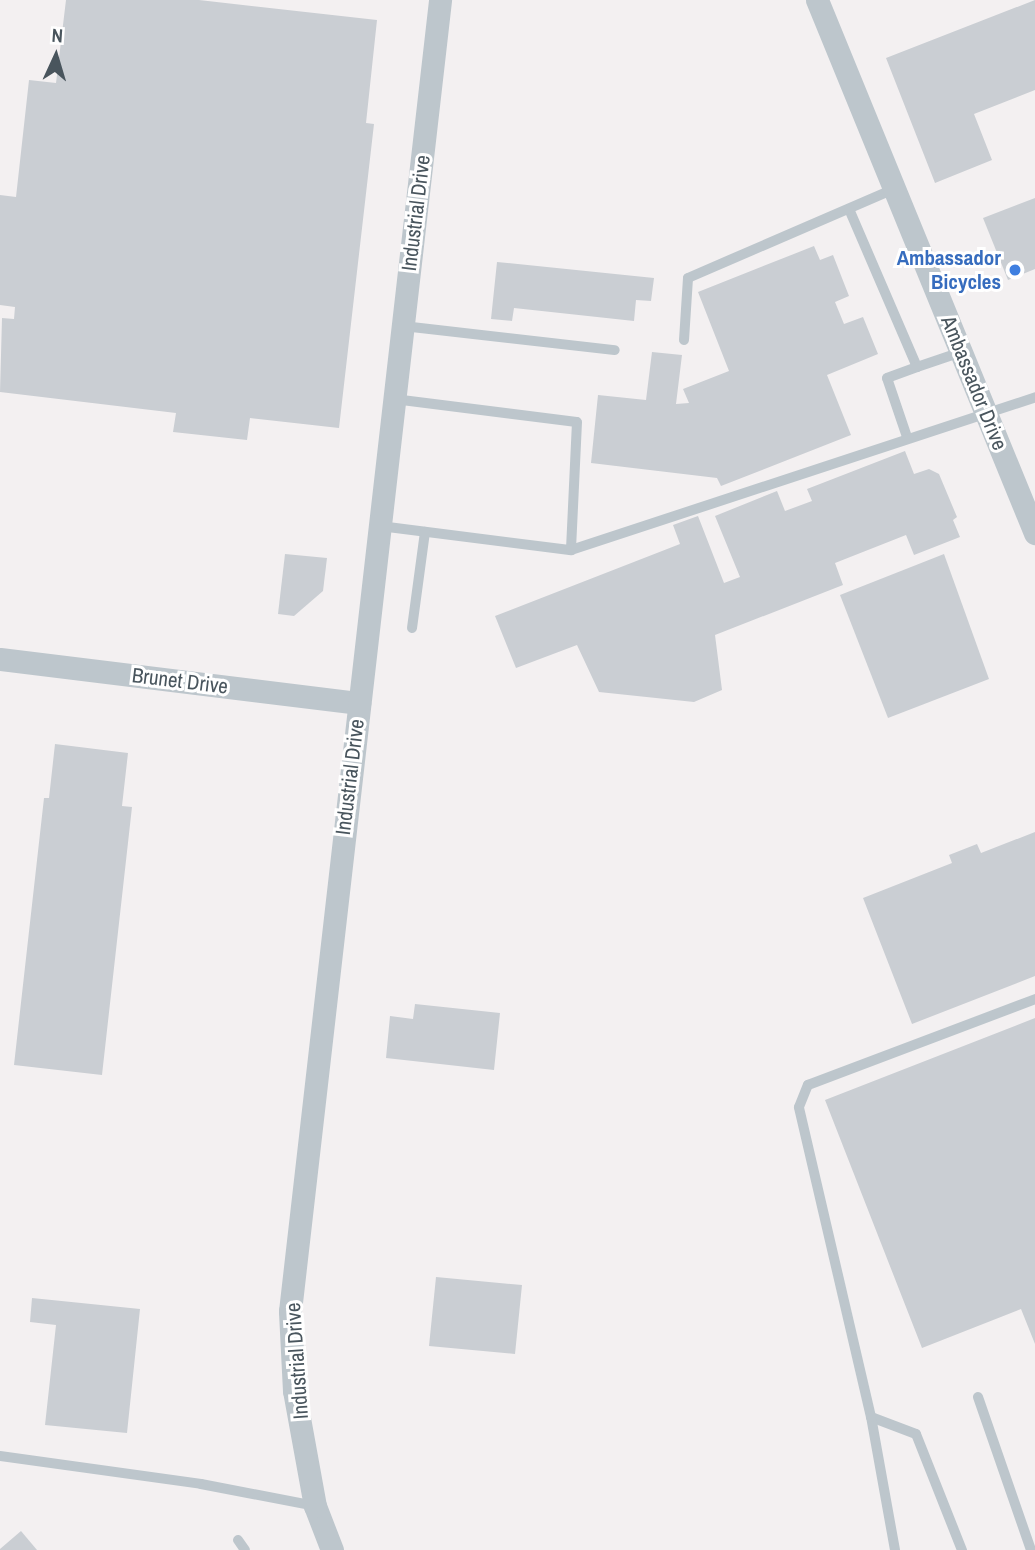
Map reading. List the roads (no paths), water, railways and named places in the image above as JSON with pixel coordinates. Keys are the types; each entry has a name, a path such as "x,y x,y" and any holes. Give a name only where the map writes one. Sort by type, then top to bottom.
{"street":[{"name":"Industrial Drive","path":"332,1550 315,1506 294,1391 290,1311 440,0"},
{"name":"Ambassador Drive","path":"817,0 1035,533"},
{"name":"Brunet Drive","path":"0,659 359,703"}],"lane":[{"path":"684,340 688,278 894,190"},
{"path":"849,209 917,367"},
{"path":"403,326 615,350"},
{"path":"907,437 887,379 961,352"},
{"path":"380,526 571,550 1035,397"},
{"path":"394,400 577,422 571,550"},
{"path":"412,628 425,532"},
{"path":"895,1550 871,1417 806,1151 799,1107 808,1085 1035,999"},
{"path":"978,1397 1031,1550"},
{"path":"871,1417 916,1434 962,1550"},
{"path":"0,1456 150,1476 315,1506"}],"place":[{"name":"Ambassador Bicycles","path":"1015,270"}]}
